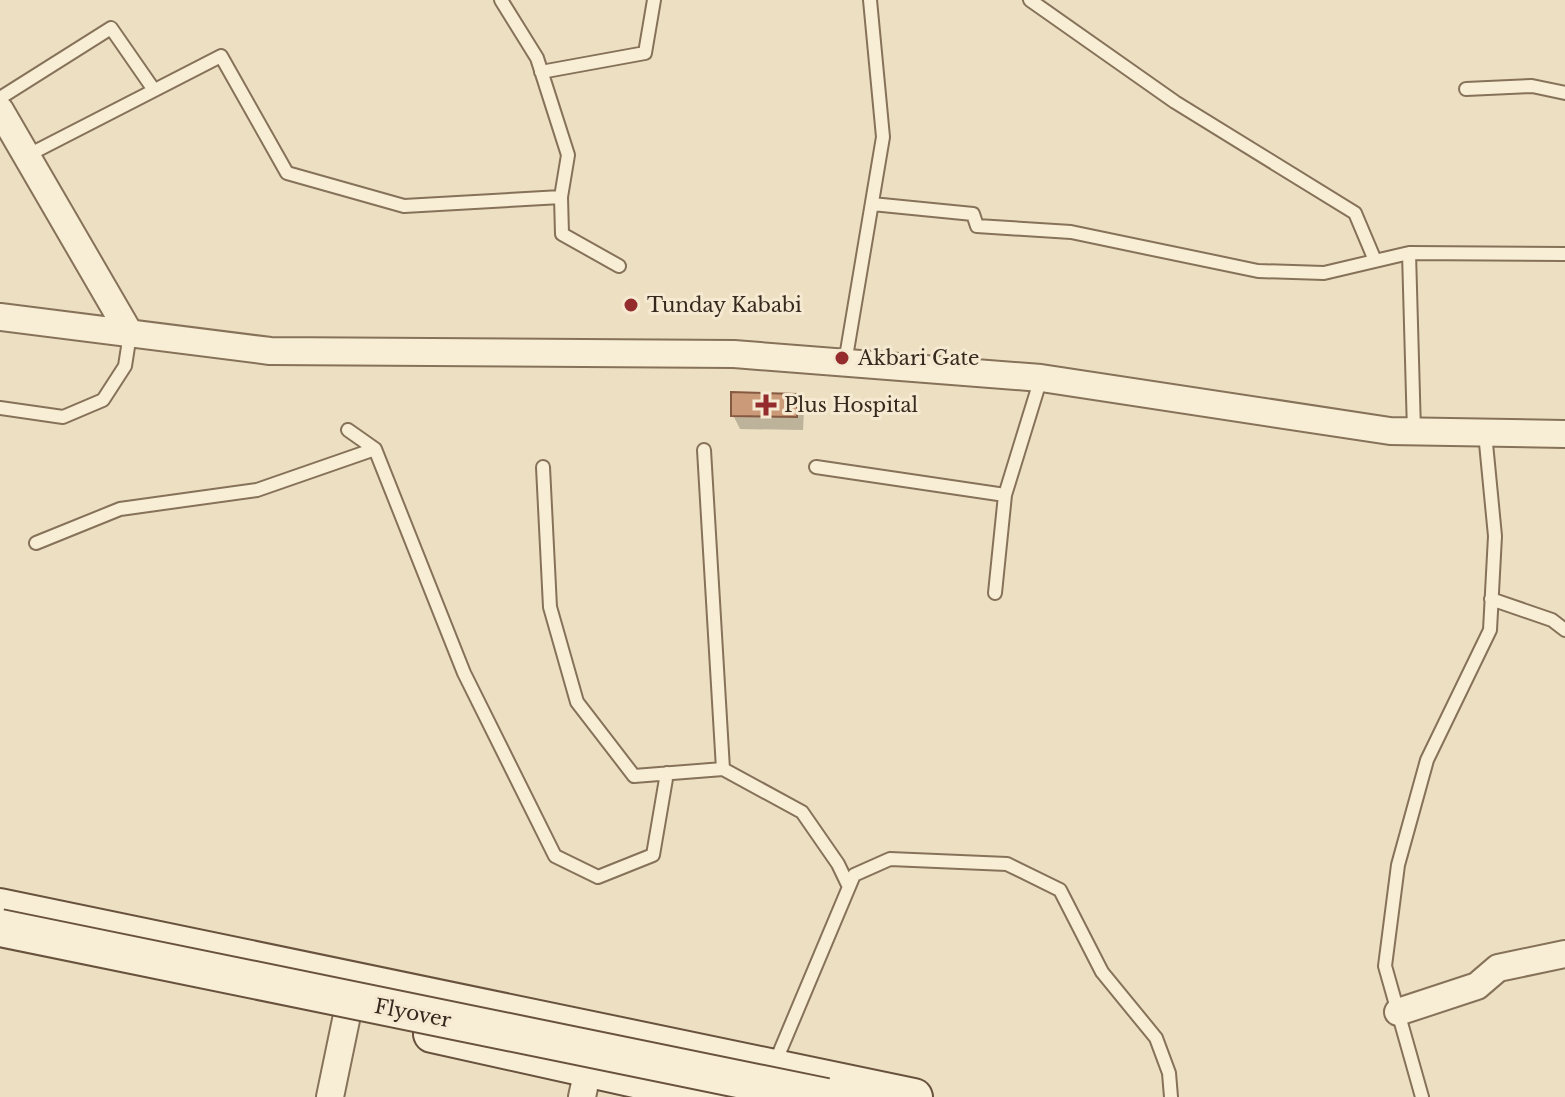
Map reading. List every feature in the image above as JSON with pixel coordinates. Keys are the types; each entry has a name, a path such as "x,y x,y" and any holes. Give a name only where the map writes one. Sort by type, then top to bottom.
{"main road":[{"path":"0,907 355,1005 585,1083 716,1097"},
{"name":"Flyover","path":"0,928 826,1097"},
{"path":"0,945 355,1005 774,1066 914,1097"}],"street":[{"path":"0,110 130,334"},
{"path":"0,317 270,351 734,354 1041,378 1390,431 1565,434"},
{"path":"1398,1012 1477,986 1498,968 1565,954"},
{"path":"330,1097 355,1005"}],"lane":[{"path":"501,0 537,58 568,155 561,197 562,234 619,266"},
{"path":"541,72 645,53 654,0"},
{"path":"845,363 883,137 870,0"},
{"path":"1030,0 1175,102 1355,213 1374,258"},
{"path":"0,98 111,28 154,90"},
{"path":"38,150 221,56 287,173 404,206 561,197"},
{"path":"1466,89 1532,86 1565,93"},
{"path":"872,204 973,214 977,226 1071,232 1258,271 1324,273 1374,258 1409,253 1565,254"},
{"path":"1409,253 1414,431"},
{"path":"0,408 63,417 103,400 125,366 130,334"},
{"path":"995,593 1005,495 1041,378"},
{"path":"348,430 375,449 464,673 555,856 598,877 653,855 667,773"},
{"path":"1422,1097 1385,966 1398,865 1427,760 1490,630 1495,536 1485,433"},
{"path":"36,543 120,509 257,490 375,449"},
{"path":"704,450 723,769"},
{"path":"543,467 550,607 577,702 634,776 723,769 802,812 838,864 849,887"},
{"path":"816,467 1005,495"},
{"path":"1491,599 1552,620 1565,630"},
{"path":"774,1066 854,875 890,859 1007,864 1060,890 1102,972 1156,1038 1169,1073 1171,1097"}],"building":[{"path":"731,392 797,394 797,417 731,416"}],"place":[{"name":"Tunday Kababi","path":"631,305"},
{"name":"Akbari Gate","path":"842,358"},
{"name":"Plus Hospital","path":"766,405"}]}
